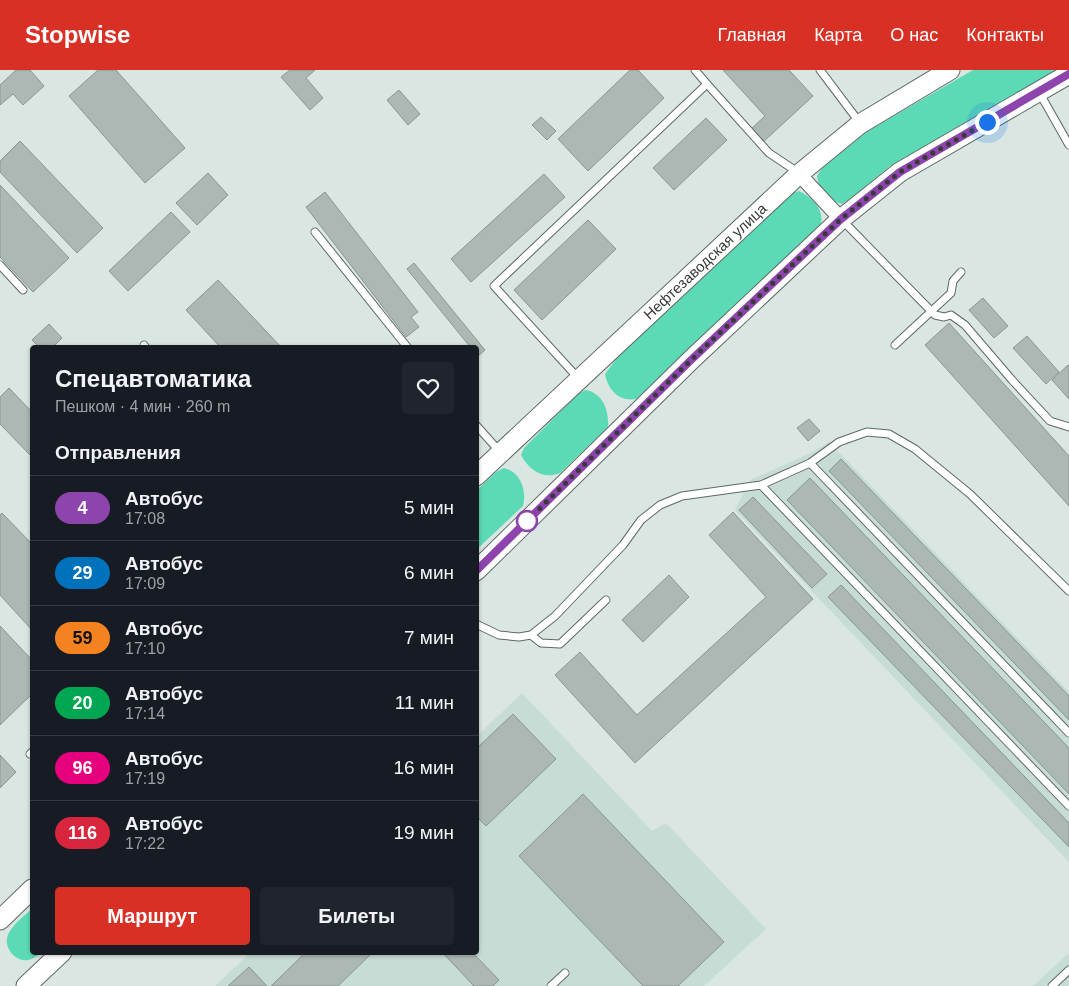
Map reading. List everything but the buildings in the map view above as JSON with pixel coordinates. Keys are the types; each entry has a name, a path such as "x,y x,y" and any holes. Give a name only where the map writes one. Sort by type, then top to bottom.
{"main road":[{"name":"Нефтезаводская улица","path":"479,473 799,174 860,124 950,70"},
{"path":"479,568 684,367 841,219 900,172 1069,74"},
{"path":"0,920 30,891"},
{"path":"26,986 59,955"}],"street":[{"path":"799,174 841,219"}],"lane":[{"path":"695,70 769,153 799,174"},
{"path":"820,70 860,124"},
{"path":"579,380 494,286 707,84"},
{"path":"1039,92 1069,145"},
{"path":"841,219 936,316 944,317 951,315 965,325 1050,421 1069,427"},
{"path":"315,232 406,345"},
{"path":"0,265 23,290"},
{"path":"895,345 951,293 953,281 962,272"},
{"path":"479,428 501,453"},
{"path":"479,625 499,635 519,638 531,635 554,616 622,545 641,520 660,506 682,496 761,485 810,463 839,442 867,432 889,434 915,449 970,494 1069,591"},
{"path":"810,463 1069,733"},
{"path":"761,485 1069,806"},
{"path":"531,635 541,643 560,644 606,600"},
{"path":"1052,986 1069,970"},
{"path":"551,986 565,973"}],"shaded area":[{"path":"829,442 1069,692 1069,862 735,510 750,480 809,454"},
{"path":"522,693 652,831 666,823 766,929 704,986 215,986 248,955 479,955 479,734"},
{"path":"1069,953 1069,986 1033,986"}],"green space":[{"path":"973,70 1057,70 890,166 842,204 832,200 822,191 817,176 822,168 868,131"},
{"path":"799,191 810,197 818,206 821,217 819,229 636,399 624,399 615,394 606,380 605,374 617,358 787,195"},
{"path":"586,390 597,395 604,404 608,415 608,427 560,473 548,475 532,469 521,455 524,448 579,393"},
{"path":"504,468 510,470 519,478 524,494 523,506 479,547 479,488 496,472"},
{"path":"30,911 30,955 38,955 28,960 19,959 12,954 7,942 7,938 14,925"}],"bus line":[{"name":"4","path":"479,568 691,360 841,219 900,172 1069,74"}],"route":[{"path":"527,521 691,360 841,219 900,172 987,122"}]}
